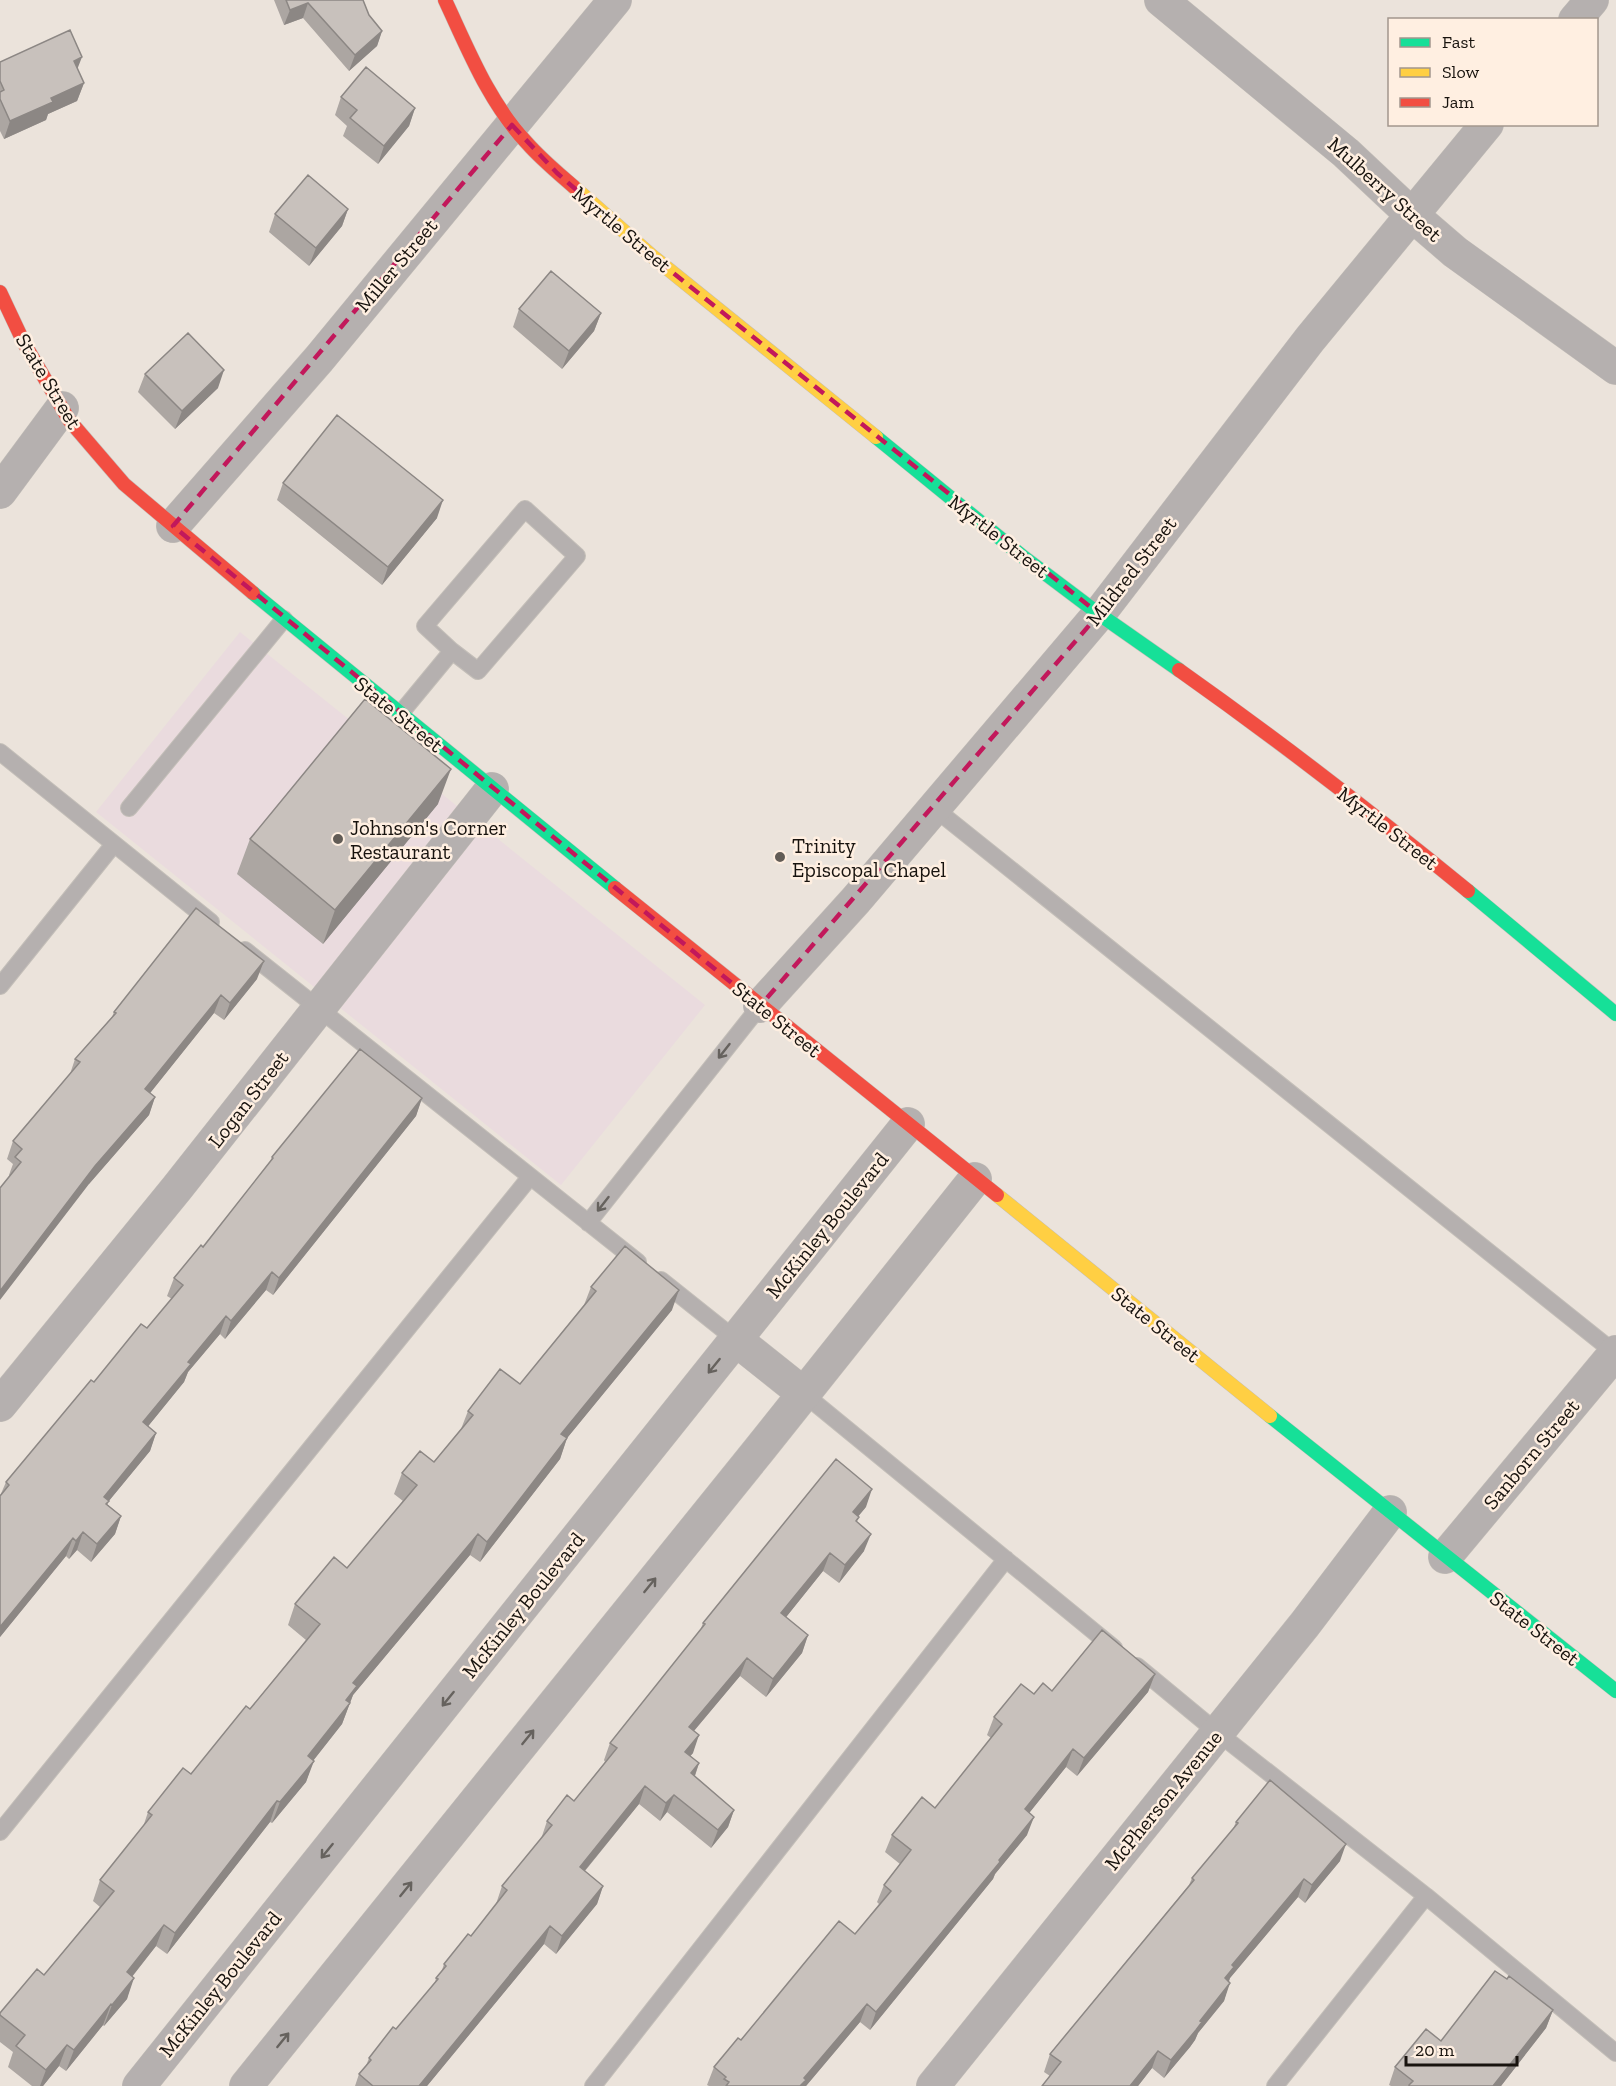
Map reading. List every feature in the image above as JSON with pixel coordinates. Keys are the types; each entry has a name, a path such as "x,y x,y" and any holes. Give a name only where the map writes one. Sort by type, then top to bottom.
{"street":[{"name":"Myrtle Street","path":"445,0 483,80 526,143 652,256 1022,556 1099,614 1230,706 1406,841 1616,1014"},
{"name":"Miller Street","path":"173,526 319,359 615,0"},
{"name":"Mulberry Street","path":"1161,0 1346,153 1455,252 1616,368"},
{"path":"1577,18 1592,0"},
{"name":"Mildred Street","path":"760,1006 856,900 1099,614 1310,339 1485,126"},
{"name":"State Street","path":"0,292 24,343 69,420 124,484 284,620 760,1006 1445,1557 1616,1691"},
{"path":"0,492 62,408"},
{"name":"Logan Street","path":"0,1405 177,1188 492,789"},
{"name":"McKinley Boulevard","path":"139,2086 908,1124"},
{"path":"246,2086 975,1179"},
{"path":"735,1339 804,1394"},
{"name":"Sanborn Street","path":"1445,1557 1616,1353"},
{"name":"McPherson Avenue","path":"933,2086 1305,1624 1390,1512"}],"lane":[{"path":"525,509 577,556 478,671 452,651 425,626 525,509"},
{"path":"129,808 284,620"},
{"path":"400,714 452,651"},
{"path":"0,752 318,1009 735,1339"},
{"path":"934,808 1616,1353"},
{"path":"0,986 114,844"},
{"path":"588,1222 760,1006"},
{"path":"0,1832 530,1177"},
{"path":"804,1394 1218,1733 1426,1896 1616,2053"},
{"path":"593,2086 1006,1559"},
{"path":"1275,2086 1426,1896"}],"highlighted area":[{"path":"512,125 557,173 652,256 1099,614 760,1006 173,526"}],"shaded area":[{"path":"240,632 705,1005 561,1185 96,812"}],"building":[{"path":"286,0 363,0 369,15 382,31 355,55 308,3 290,10"},
{"path":"70,30 82,57 74,61 84,83 51,98 53,102 10,121 0,99 0,92 4,90 0,81 0,62"},
{"path":"366,67 415,108 384,146 350,118 357,110 341,97"},
{"path":"308,175 348,209 316,248 275,214"},
{"path":"551,271 601,313 569,351 519,309"},
{"path":"188,333 224,370 182,411 145,374"},
{"path":"337,415 443,500 388,567 283,483"},
{"name":"Johnson's Corner Restaurant","path":"365,699 451,769 335,910 250,839"},
{"path":"196,908 264,961 230,1003 221,995 145,1089 155,1097 95,1166 0,1291 0,1188 21,1162 15,1157 22,1149 13,1141 80,1062 75,1059 116,1013 114,1012"},
{"path":"360,1049 422,1098 279,1278 272,1272 231,1321 226,1316 188,1362 191,1364 143,1422 156,1433 104,1497 109,1501 106,1504 121,1516 97,1544 83,1532 76,1541 73,1538 0,1627 0,1496 9,1485 6,1482 91,1380 94,1382 141,1324 147,1328 183,1285 174,1278 201,1245 203,1247 272,1157"},
{"path":"625,1246 679,1290 561,1434 567,1438 487,1542 478,1534 353,1683 357,1686 346,1700 350,1703 308,1756 314,1761 280,1802 277,1801 175,1933 164,1925 127,1972 134,1978 74,2050 67,2045 46,2070 16,2046 25,2035 0,2013 37,1969 44,1975 114,1891 100,1880 152,1815 148,1812 183,1768 191,1774 246,1706 250,1709 320,1624 295,1604 334,1557 347,1568 417,1485 402,1473 420,1451 434,1462 473,1415 468,1411 500,1369 520,1384 596,1291 591,1287"},
{"path":"836,1459 872,1489 853,1512 859,1517 856,1521 871,1534 845,1565 830,1553 781,1613 808,1635 773,1679 747,1658 689,1727 699,1735 685,1752 699,1763 691,1773 734,1810 718,1830 674,1795 666,1803 645,1786 580,1867 603,1886 562,1936 550,1926 419,2086 373,2086 359,2074 371,2060 369,2058 393,2027 396,2029 438,1979 436,1978 446,1966 444,1964 468,1934 471,1936 507,1890 502,1886 552,1825 547,1821 567,1795 574,1801 617,1748 610,1743 705,1624 703,1623"},
{"path":"1102,1630 1155,1674 1084,1758 1073,1749 1025,1809 1034,1817 999,1860 1000,1862 876,2012 867,2004 804,2078 806,2080 800,2086 726,2086 729,2082 724,2079 726,2077 714,2067 738,2038 741,2040 839,1921 855,1934 891,1891 884,1885 911,1850 892,1835 922,1797 935,1808 1002,1724 994,1717 1021,1684 1034,1694 1043,1683 1052,1691"},
{"path":"1270,1780 1346,1844 1312,1885 1304,1879 1232,1965 1234,1967 1225,1978 1230,1983 1171,2060 1158,2051 1130,2086 1042,2086 1061,2062 1050,2054 1194,1880 1192,1878"},
{"path":"1495,1971 1507,1979 1509,1976 1553,2010 1493,2086 1409,2086 1413,2081 1395,2067 1426,2029 1441,2041"}],"traffic: fast":[{"path":"876,437 1022,556 1179,670"},
{"path":"253,593 615,888"},
{"path":"1468,891 1616,1014"},
{"path":"1270,1416 1616,1691"}],"traffic: slow":[{"path":"574,187 652,256 876,437"},
{"path":"997,1195 1270,1416"}],"traffic: jam":[{"path":"445,0 480,75 501,111 532,149 574,187"},
{"path":"0,292 24,343 69,420 124,484 253,593"},
{"path":"1179,670 1325,778 1468,891"},
{"path":"615,888 997,1195"}],"place":[{"name":"Johnson's Corner Restaurant","path":"338,839"},
{"name":"Trinity Episcopal Chapel","path":"780,857"}]}
